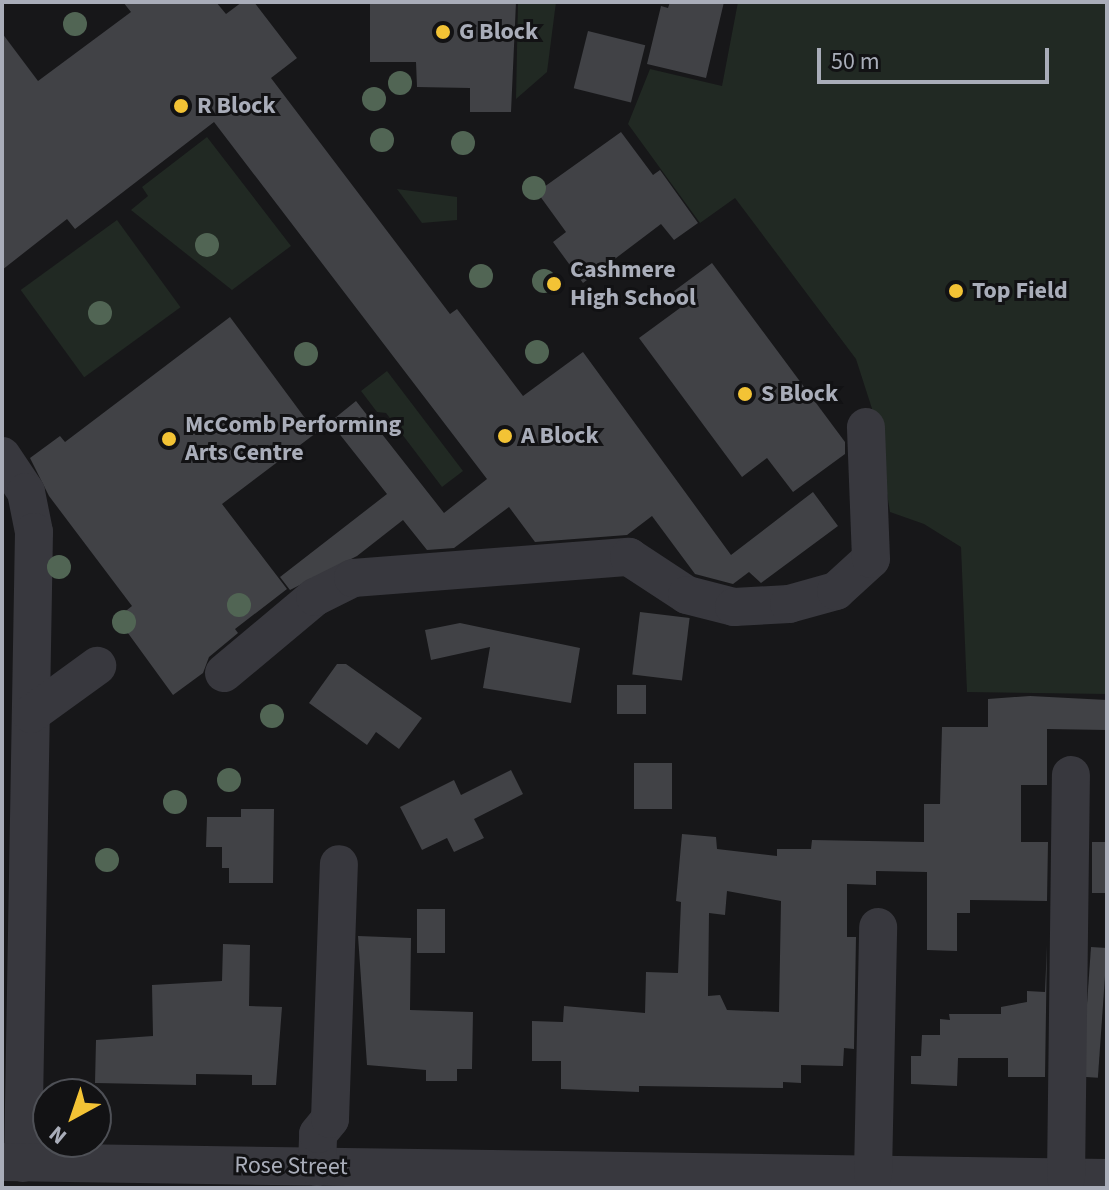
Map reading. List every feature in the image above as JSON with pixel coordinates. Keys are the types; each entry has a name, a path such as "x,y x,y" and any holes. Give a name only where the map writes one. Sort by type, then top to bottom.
{"street":[{"path":"224,673 315,597 353,578 629,557 687,595 734,607 789,604 836,591 871,559 866,427"},
{"path":"2,456 26,492 34,532 31,714 13,1162"},
{"path":"31,714 97,666"},
{"path":"1055,1181 1071,775"},
{"path":"317,1167 318,1134 330,1119 339,864"},
{"path":"885,1175 890,935"},
{"name":"Rose Street","path":"13,1162 254,1177 317,1167 548,1179 689,1180 885,1175 1055,1181 1107,1178"}],"shaded area":[{"path":"518,2 556,2 547,72 516,99"},
{"name":"Top Field","path":"738,2 1107,2 1107,694 967,692 961,547 924,524 890,512 875,418 856,359 735,198 700,223 628,124 650,69 722,86"},
{"path":"207,137 291,246 232,290 131,210 148,196 142,187"},
{"path":"397,189 457,197 457,220 422,223"},
{"path":"117,220 180,307 84,377 21,290"},
{"path":"387,371 463,471 442,487 386,413 377,412 361,391"}],"building":[{"path":"123,2 216,2 226,14 242,2 254,2 297,58 271,78 450,314 457,309 523,396 583,352 731,555 813,492 838,526 761,583 749,572 733,584 695,574 652,516 627,535 535,542 509,507 454,548 427,550 403,520 357,556 290,590 280,577 387,494 330,422 356,401 444,513 487,479 214,122 75,229 67,219 2,270 2,33 38,81 131,12"},
{"name":"G Block","path":"370,2 516,2 511,112 470,112 470,88 417,87 416,62 370,62"},
{"path":"670,2 724,2 706,78 647,64 661,6 668,8"},
{"name":"G Block","path":"588,31 645,45 631,103 574,88"},
{"path":"621,132 653,175 660,170 698,223 674,240 661,224 583,283 553,242 566,232 537,192"},
{"name":"S Block","path":"712,263 845,442 845,454 793,492 767,458 742,477 639,338 680,308 670,294"},
{"path":"230,317 316,433 222,504 287,589 235,629 238,633 209,657 203,673 173,695 117,618 132,606 49,496 30,458 60,436 65,442"},
{"path":"640,612 690,618 682,681 632,675"},
{"path":"460,623 580,648 571,703 483,688 490,647 431,660 425,630"},
{"path":"337,664 346,664 422,718 399,749 376,732 367,745 309,703"},
{"path":"617,685 646,685 646,714 617,714"},
{"path":"1030,696 1107,700 1107,730 1047,729 1047,785 1021,785 1021,842 1048,842 1047,901 970,900 970,913 957,913 957,951 927,950 927,872 876,871 876,885 847,884 847,937 856,937 854,1049 844,1048 843,1066 801,1065 801,1083 783,1082 783,1088 639,1086 639,1092 561,1089 561,1061 532,1061 532,1021 563,1022 564,1006 645,1013 646,972 678,973 681,902 676,901 682,834 716,837 717,849 777,856 777,849 811,849 812,840 924,842 924,804 940,804 942,727 988,727 988,699","holes":["727,891 781,901 779,1012 727,1010 720,995 708,996 709,913 725,915"]},
{"path":"634,763 672,763 672,809 634,809"},
{"path":"511,770 523,794 474,819 484,838 454,852 447,838 422,850 400,807 454,780 461,795"},
{"path":"241,809 274,809 273,883 229,883 229,868 222,868 222,847 206,847 207,817 241,817"},
{"path":"1092,842 1107,842 1107,893 1092,893"},
{"path":"417,909 445,909 445,953 417,953"},
{"path":"358,936 411,938 410,1010 473,1012 472,1069 457,1069 457,1081 426,1081 426,1070 367,1065"},
{"path":"223,944 250,945 249,1006 282,1007 276,1085 252,1085 252,1075 196,1074 196,1085 112,1083 112,1078 95,1078 96,1040 153,1036 152,985 222,981"},
{"path":"1047,945 1045,1077 1008,1077 1008,1058 958,1058 957,1086 911,1084 911,1056 921,1056 922,1035 940,1035 940,1019 950,1020 949,1014 1001,1014 1001,1007 1027,1002 1027,991 1045,992"},
{"path":"1091,947 1107,948 1098,1078 1082,1077"}],"place":[{"name":"G Block","path":"443,32"},
{"name":"R Block","path":"181,106"},
{"name":"Cashmere High School","path":"554,284"},
{"name":"Top Field","path":"956,291"},
{"name":"S Block","path":"745,394"},
{"name":"A Block","path":"505,436"},
{"name":"McComb Performing Arts Centre","path":"169,439"}]}
